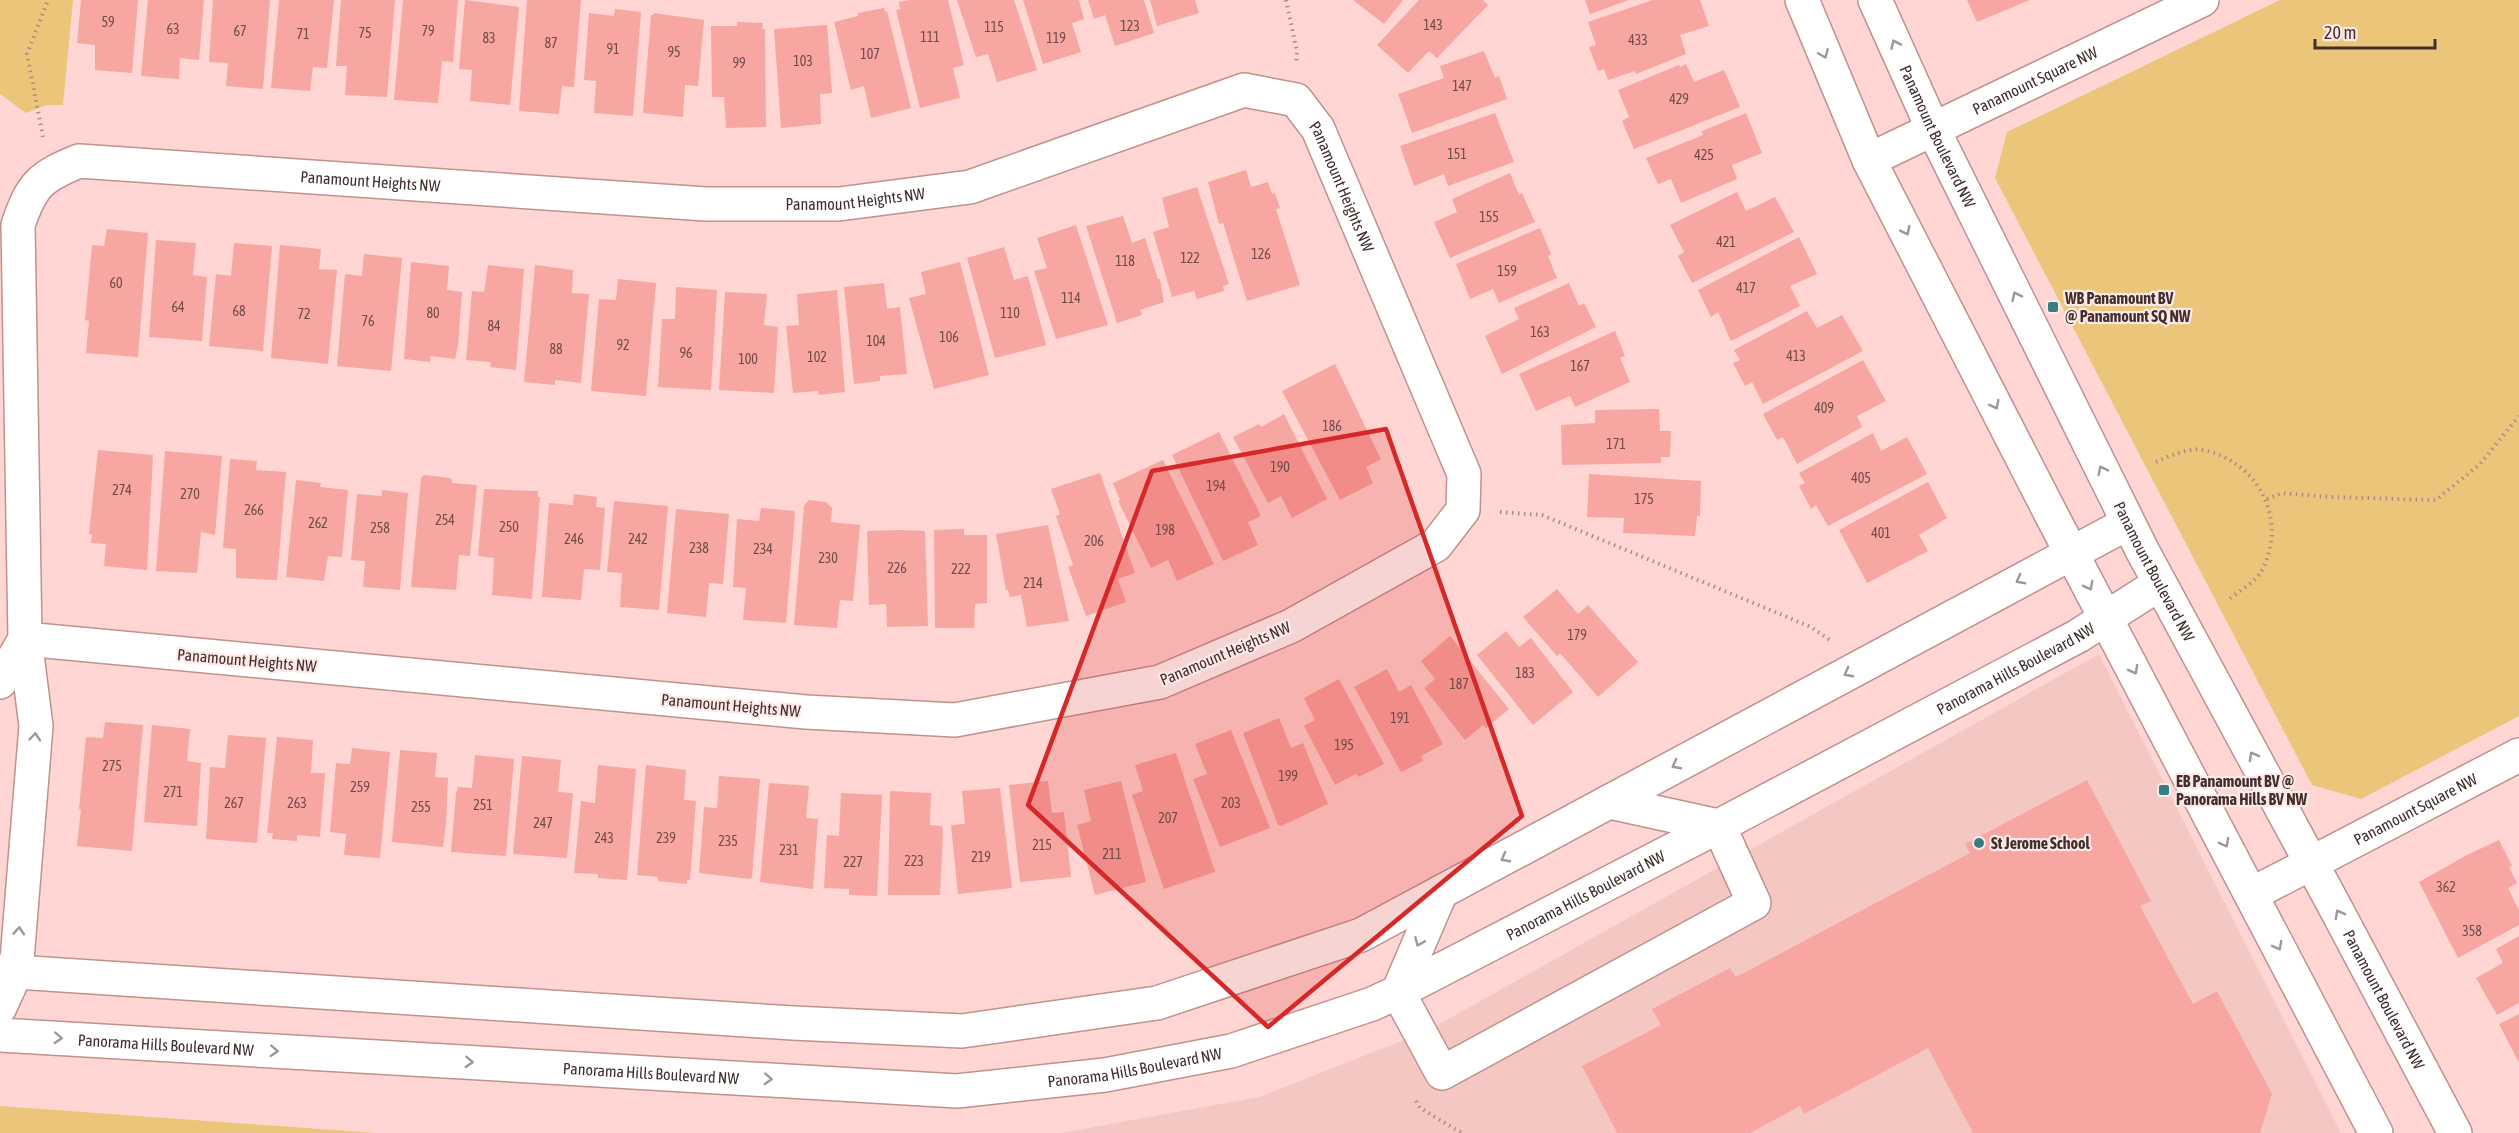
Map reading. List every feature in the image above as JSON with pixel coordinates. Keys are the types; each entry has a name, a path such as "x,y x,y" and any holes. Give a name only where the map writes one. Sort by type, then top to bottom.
{"street":[{"path":"1802,0 1869,160 2071,552 2376,1133"},
{"name":"Panamount Boulevard NW","path":"1875,0 1933,129 2159,584 2455,1133"},
{"name":"Panamount Square NW","path":"1869,160 2201,0"},
{"name":"Panamount Heights NW","path":"0,1007 8,972 36,726 25,639 18,225 28,196 50,173 79,161 706,204 838,204 970,187 1244,90 1296,100 1318,129 1464,474 1463,510 1436,545 1291,626 1160,682 955,720 806,712 25,639"},
{"path":"8,972 793,1023 962,1031 1157,1003 1361,935 2128,523"},
{"name":"Panorama Hills Boulevard NW","path":"0,1035 957,1091 1105,1075 1231,1051 1372,1004 1398,992 2067,642 2107,619 2159,584"},
{"path":"0,682 25,639"},
{"name":"Panamount Square NW","path":"2252,894 2519,755"},
{"path":"1441,892 1398,992 1442,1073 1754,903 1719,826 1609,802"}],"path":[{"path":"48,0 27,54 50,173"},
{"path":"1286,0 1296,52 1296,100"},
{"path":"2267,500 2282,493 2330,498 2436,500 2480,464 2519,416"},
{"path":"2156,462 2192,449 2216,453 2233,461 2254,479 2267,500 2272,530 2260,574 2229,599"},
{"path":"1463,510 1542,515 1811,627 1864,664"}],"highlighted area":[{"path":"1386,429 1522,816 1268,1027 1028,805 1152,471"}],"shaded area":[{"path":"0,0 73,0 63,105 47,105 26,113 0,94"},
{"path":"2280,0 2519,0 2519,716 2361,799 2312,785 1995,178 2007,132"},
{"name":"St Jerome School","path":"2099,654 2341,1133 1061,1133 1259,1097 1427,1031"},
{"path":"0,1106 376,1133 0,1133"}],"building":[{"path":"81,0 138,0 132,73 95,70 95,45 77,43"},
{"path":"148,0 204,0 199,60 180,58 179,79 141,76"},
{"path":"213,0 270,0 263,89 226,86 228,63 209,62"},
{"path":"279,0 334,0 327,68 313,67 310,91 271,88"},
{"path":"341,0 395,0 387,97 345,95 347,66 336,66"},
{"path":"403,0 458,0 453,62 442,61 438,103 394,100"},
{"path":"465,0 519,7 510,105 470,101 472,70 459,69"},
{"path":"527,0 581,0 574,87 562,86 559,114 519,111"},
{"path":"948,0 964,65 953,68 960,98 920,108 896,10 900,9 899,2"},
{"path":"957,0 1014,0 1037,70 997,82 988,54 976,57"},
{"path":"1023,0 1079,0 1084,19 1072,23 1081,52 1043,64"},
{"path":"1088,0 1144,0 1154,33 1115,46 1105,15 1094,19"},
{"path":"1150,0 1195,0 1199,13 1157,26"},
{"path":"1353,0 1403,0 1384,24"},
{"path":"1419,0 1483,0 1488,5 1437,58 1429,51 1408,73 1377,45"},
{"path":"1585,0 1629,0 1590,14"},
{"path":"1653,0 1700,0 1709,26 1680,35 1686,54 1636,74 1635,71 1608,80 1604,69 1598,71 1589,47 1596,45 1588,22"},
{"path":"1967,0 2030,0 1977,22"},
{"path":"884,8 885,12 887,11 911,108 871,118 864,86 851,90 834,22 858,16 858,13"},
{"path":"615,9 641,12 633,116 594,113 596,81 584,80 589,13 614,16"},
{"path":"654,13 704,20 698,86 685,85 683,117 643,113 651,15"},
{"path":"737,22 763,23 762,29 765,29 766,127 726,128 724,97 712,97 711,26 737,26"},
{"path":"827,25 832,93 820,94 821,124 781,128 774,29"},
{"path":"1484,51 1495,78 1499,76 1507,99 1412,133 1398,94 1444,78 1440,66"},
{"path":"1686,64 1694,82 1724,70 1740,107 1634,149 1622,121 1629,117 1618,90"},
{"path":"1495,113 1514,162 1448,186 1444,174 1414,186 1400,146"},
{"path":"1746,113 1762,153 1732,165 1737,179 1681,203 1671,179 1658,184 1646,158 1703,135 1702,131"},
{"path":"1246,170 1251,187 1268,182 1272,194 1275,193 1280,208 1276,209 1300,285 1247,301 1223,223 1219,224 1208,182"},
{"path":"1510,173 1519,195 1522,193 1535,222 1450,258 1434,222 1457,212 1452,199"},
{"path":"1197,187 1229,284 1223,286 1224,291 1197,299 1194,291 1172,297 1153,232 1169,227 1162,198"},
{"path":"1737,192 1746,211 1775,197 1794,232 1692,283 1678,256 1684,252 1670,225"},
{"path":"1123,216 1132,243 1145,238 1158,279 1160,279 1164,302 1140,310 1142,315 1117,323 1086,226"},
{"path":"1076,225 1108,325 1056,339 1034,271 1047,268 1037,238"},
{"path":"1540,228 1551,254 1548,256 1557,278 1499,303 1493,289 1470,299 1456,264"},
{"path":"107,229 148,233 138,357 86,353 89,321 85,320 92,245 104,246"},
{"path":"1799,237 1817,274 1790,286 1800,306 1731,341 1718,312 1711,317 1698,290"},
{"path":"156,240 196,243 193,275 207,277 202,341 149,337"},
{"path":"234,243 272,246 263,351 209,346 216,274 231,276"},
{"path":"280,245 321,249 319,269 337,270 328,364 271,358"},
{"path":"1004,247 1014,280 1028,276 1046,345 995,358 967,258"},
{"path":"364,254 402,258 391,371 337,366 345,274 362,276"},
{"path":"411,262 449,266 447,290 462,292 455,359 430,356 430,362 404,359"},
{"path":"960,262 989,375 934,389 909,298 926,294 921,272"},
{"path":"488,265 524,269 516,370 490,367 491,362 466,360 472,291 484,292"},
{"path":"535,265 573,270 572,293 589,294 581,383 555,380 555,385 524,382"},
{"path":"618,279 656,283 646,396 591,391 599,299 616,300"},
{"path":"884,283 887,309 900,307 907,374 880,376 880,381 854,384 844,287"},
{"path":"1569,283 1579,306 1584,303 1596,327 1502,374 1485,336 1519,319 1514,308"},
{"path":"676,287 717,290 711,390 658,387 662,319 675,319"},
{"path":"837,290 845,392 819,395 818,391 793,393 786,326 799,325 797,294"},
{"path":"725,292 767,294 764,325 778,327 774,393 719,390"},
{"path":"1807,311 1817,328 1842,315 1863,351 1763,404 1752,382 1745,386 1733,363 1740,360 1734,350"},
{"path":"1615,331 1625,356 1620,358 1630,382 1575,407 1570,396 1536,411 1519,374"},
{"path":"1863,360 1886,401 1857,416 1862,427 1797,464 1783,437 1777,440 1763,414"},
{"path":"1335,364 1381,459 1366,467 1373,483 1340,500 1282,391"},
{"path":"1659,409 1660,431 1671,431 1670,457 1661,457 1661,463 1562,465 1561,425 1595,423 1595,410"},
{"path":"1284,414 1327,499 1292,518 1281,496 1268,503 1233,437 1259,424 1261,427"},
{"path":"1219,432 1261,516 1248,522 1258,545 1223,561 1172,455"},
{"path":"1873,433 1881,451 1907,437 1927,474 1828,526 1816,505 1811,509 1799,486 1805,483 1799,473"},
{"path":"98,450 153,455 147,570 104,566 106,544 91,543 92,534 89,534"},
{"path":"165,451 222,456 215,535 201,532 197,573 156,571"},
{"path":"230,459 257,461 256,470 286,472 277,580 236,578 236,549 223,548"},
{"path":"1163,460 1214,564 1177,581 1168,560 1151,568 1118,501 1120,500 1113,483"},
{"path":"1100,473 1135,573 1118,579 1126,602 1086,616 1068,567 1073,565 1056,516 1060,514 1051,489"},
{"path":"1589,474 1701,481 1700,516 1697,516 1695,536 1623,533 1624,518 1587,517"},
{"path":"424,475 451,478 452,483 477,485 470,556 459,555 456,590 411,587 421,478"},
{"path":"296,480 321,483 320,487 348,490 342,557 328,556 324,581 286,577"},
{"path":"1928,482 1947,518 1919,535 1928,551 1867,583 1839,530"},
{"path":"484,489 538,491 538,497 540,497 532,599 492,595 494,558 478,556"},
{"path":"382,490 408,493 400,590 363,587 365,561 351,560 357,494 382,496"},
{"path":"574,494 597,497 596,507 605,508 600,570 584,569 581,600 542,597 549,503 573,505"},
{"path":"809,500 826,502 832,508 831,522 860,525 853,601 840,600 837,628 794,625 804,506"},
{"path":"614,501 668,506 659,610 620,607 622,573 607,572"},
{"path":"761,508 794,511 795,515 786,623 743,620 746,588 733,587 737,519 759,521"},
{"path":"676,509 729,514 723,584 709,583 706,617 667,613"},
{"path":"1048,525 1069,621 1027,627 1021,595 1010,597 1006,590 996,534"},
{"path":"964,529 964,535 987,535 987,603 975,604 974,628 935,628 934,530"},
{"path":"867,531 925,531 928,626 887,627 886,604 869,605"},
{"path":"1557,589 1578,614 1588,605 1638,662 1598,697 1560,653 1557,656 1523,617"},
{"path":"1506,631 1519,647 1531,638 1573,692 1533,725 1477,655"},
{"path":"1450,636 1509,709 1486,728 1483,725 1465,740 1424,688 1435,679 1421,661"},
{"path":"1387,669 1399,692 1411,685 1443,744 1421,756 1423,761 1401,772 1354,687"},
{"path":"1339,679 1384,764 1359,777 1356,774 1335,785 1304,726 1315,720 1304,698"},
{"path":"1279,718 1291,748 1303,743 1328,804 1281,826 1278,825 1243,733"},
{"path":"105,722 143,725 132,851 77,846 86,737 103,738"},
{"path":"152,725 190,729 187,761 201,763 197,826 144,822"},
{"path":"1231,730 1270,828 1220,847 1193,779 1207,774 1195,744"},
{"path":"228,735 266,738 257,843 206,839 210,767 225,768"},
{"path":"277,737 313,740 311,773 325,773 320,837 297,835 297,841 272,839 273,833 267,833"},
{"path":"352,748 390,752 380,858 344,855 346,834 330,832 336,763 350,764"},
{"path":"400,750 437,753 435,777 448,778 443,847 392,842"},
{"path":"1176,753 1215,872 1164,889 1132,795 1143,791 1135,765"},
{"path":"475,755 514,759 506,856 451,852 456,794 458,787 472,788"},
{"path":"522,756 561,760 558,792 573,793 567,858 513,854"},
{"path":"598,765 636,769 627,880 598,878 598,874 574,873 581,801 595,803"},
{"path":"646,765 686,770 684,800 696,801 690,880 687,880 687,884 658,881 658,877 637,875"},
{"path":"719,776 760,779 750,879 699,873 704,807 717,808"},
{"path":"2087,780 2151,901 2140,906 2193,1004 2217,991 2272,1094 2260,1133 1973,1133 1928,1048 1804,1114 1800,1106 1750,1133 1617,1133 1582,1066 1661,1025 1652,1009 1730,968 1736,977 1970,853 1965,844"},
{"path":"1048,781 1052,813 1064,812 1071,877 1020,882 1009,785"},
{"path":"1121,781 1146,882 1095,895 1077,825 1091,821 1084,790"},
{"path":"769,783 809,786 806,818 818,819 813,889 760,882"},
{"path":"1000,788 1012,888 958,894 951,825 965,824 962,791"},
{"path":"890,791 931,793 930,825 942,826 943,832 940,895 888,895"},
{"path":"841,793 882,795 877,896 849,895 849,889 824,888 827,835 839,836"},
{"path":"2499,840 2512,866 2509,867 2517,883 2508,888 2519,910 2519,925 2458,958 2419,882"},
{"path":"2519,936 2519,1003 2497,1015 2476,978 2503,963 2496,949"},
{"path":"2519,1014 2519,1063 2499,1024"}],"place":[{"name":"WB Panamount BV @ Panamount SQ NW","path":"2053,307"},
{"name":"EB Panamount BV @ Panorama Hills BV NW","path":"2164,790"},
{"name":"St Jerome School","path":"1979,843"}]}
